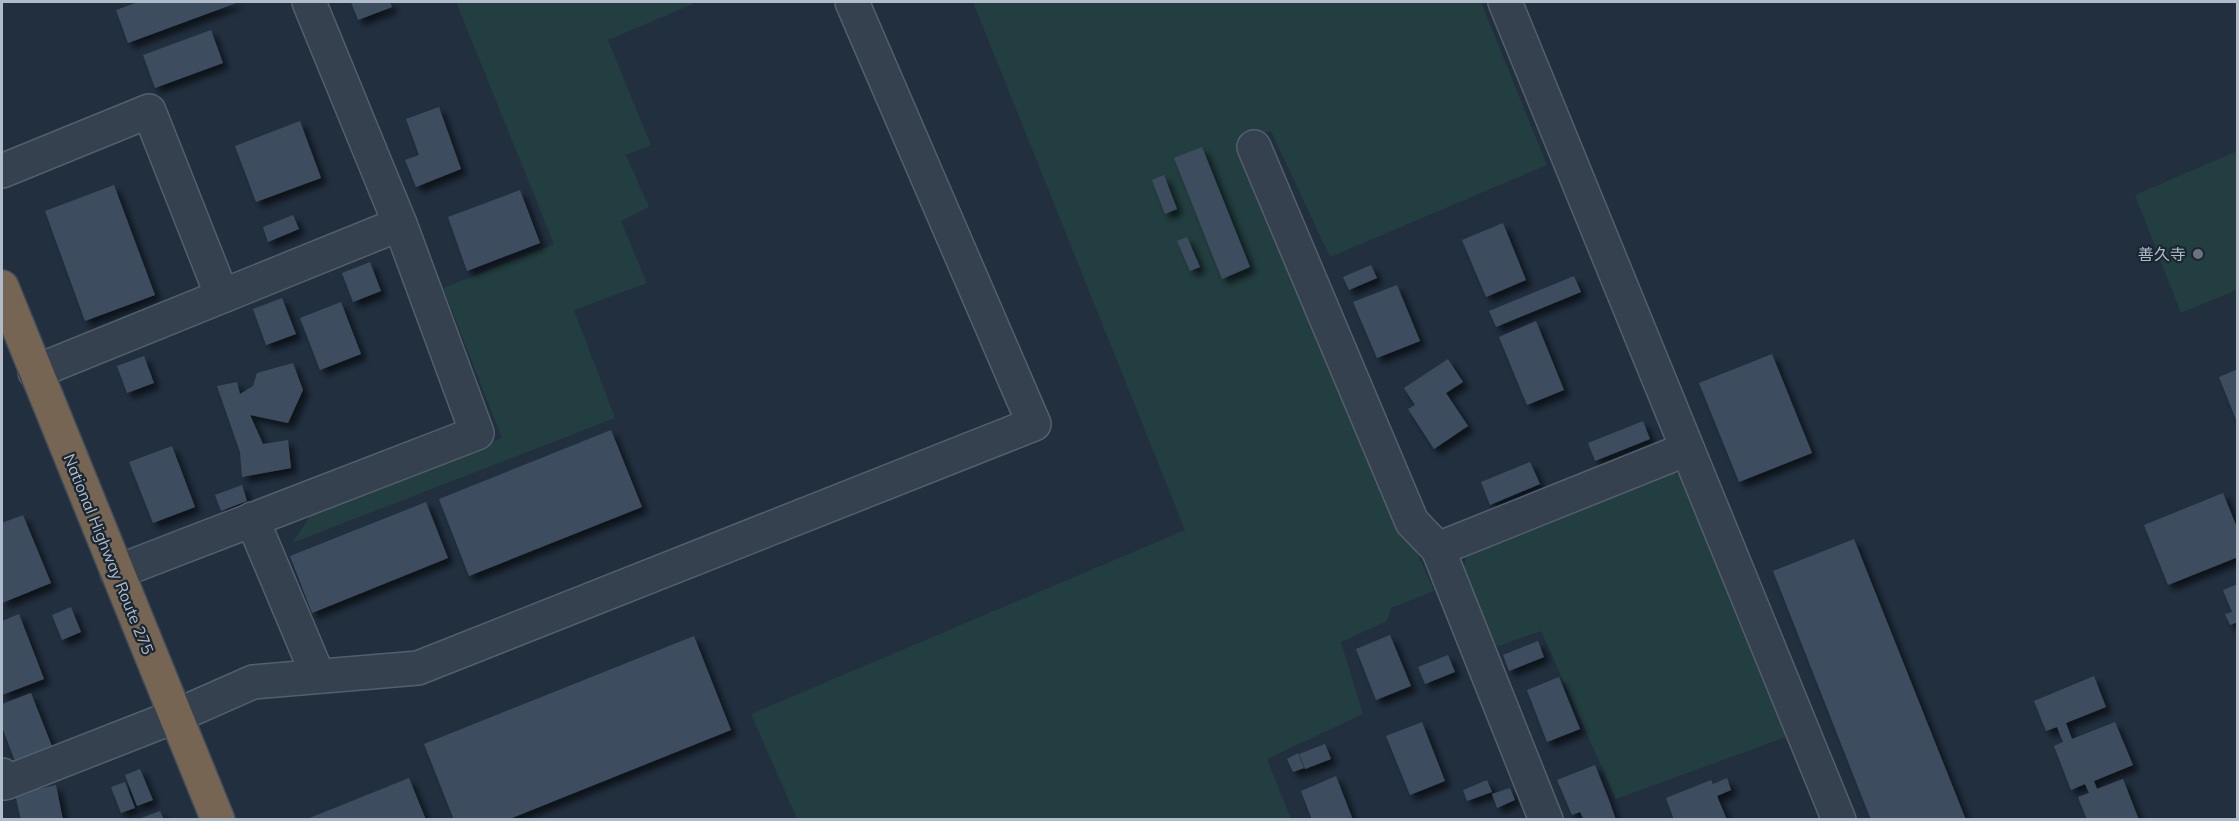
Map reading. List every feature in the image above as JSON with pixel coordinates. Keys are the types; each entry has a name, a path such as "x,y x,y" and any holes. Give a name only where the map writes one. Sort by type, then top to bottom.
{"highway":[{"name":"National Highway Route 275","path":"2,287 9,330 35,372 218,819"}],"street":[{"path":"117,572 477,433 400,224 309,2"},
{"path":"3,781 176,716 253,681 418,668 1034,424 852,2"},
{"path":"1505,2 1839,819"},
{"path":"2,171 149,111 222,296"},
{"path":"1254,147 1412,522 1438,549 1546,819"},
{"path":"35,372 400,224"},
{"path":"1438,549 1687,449"},
{"path":"252,519 318,676"}],"green space":[{"path":"456,2 692,2 693,4 608,40 651,145 626,155 649,207 621,221 647,283 574,310 615,418 292,543 313,512 502,438 443,288 554,244"},
{"path":"973,2 1481,2 1547,165 1330,257 1271,131 1240,143 1434,591 1391,608 1387,621 1341,642 1363,714 1267,759 1291,819 797,819 751,714 1185,530"},
{"name":"善久寺","path":"2237,151 2237,290 2181,313 2135,195"},
{"path":"1667,471 1686,477 1786,737 1616,799 1541,631 1490,649 1458,581 1471,545"}],"building":[{"path":"138,2 239,2 128,43 116,10"},
{"path":"351,2 390,2 392,7 358,20"},
{"path":"211,30 223,63 155,88 143,55"},
{"path":"439,107 461,169 416,187 405,160 419,155 406,119"},
{"path":"300,121 321,178 256,202 235,146"},
{"path":"1202,147 1250,267 1222,279 1174,158"},
{"path":"1164,175 1177,209 1165,214 1152,180"},
{"path":"114,185 155,295 85,321 45,211"},
{"path":"520,190 540,243 467,271 448,217"},
{"path":"293,215 299,229 268,242 263,227"},
{"path":"1503,223 1526,280 1486,297 1462,240"},
{"path":"1187,237 1200,267 1190,271 1177,241"},
{"path":"370,262 381,291 353,302 342,273"},
{"path":"1371,265 1377,278 1349,290 1343,277"},
{"path":"1574,276 1581,292 1496,327 1489,311"},
{"path":"1397,285 1420,341 1377,358 1353,302"},
{"path":"282,298 296,334 266,345 253,309"},
{"path":"341,302 361,354 320,370 300,318"},
{"path":"1536,321 1564,390 1527,405 1499,337"},
{"path":"1772,354 1812,453 1739,482 1699,383"},
{"path":"144,356 154,383 127,393 117,366"},
{"path":"1448,359 1463,382 1446,393 1468,426 1434,449 1408,409 1415,405 1404,388"},
{"path":"293,363 303,390 288,423 250,415 263,444 288,440 291,468 242,477 240,452 217,386 237,382 240,394 253,386 257,373"},
{"path":"2238,369 2238,422 2237,422 2219,377"},
{"path":"1643,421 1650,439 1595,461 1588,443"},
{"path":"611,430 642,507 469,576 439,499"},
{"path":"172,446 195,507 153,523 129,462"},
{"path":"1530,462 1540,484 1490,505 1481,482"},
{"path":"242,485 247,501 221,511 215,495"},
{"path":"2223,493 2238,530 2238,557 2168,585 2144,525"},
{"path":"426,502 448,558 312,613 290,556"},
{"path":"23,515 51,583 2,603 2,523"},
{"path":"1854,539 1966,820 1871,820 1773,571"},
{"path":"2238,584 2238,622 2230,625 2225,614 2232,612 2223,590"},
{"path":"71,607 81,632 62,640 52,615"},
{"path":"19,614 44,679 2,695 2,621"},
{"path":"1390,635 1411,686 1376,700 1356,649"},
{"path":"694,636 731,730 507,820 454,820 424,744"},
{"path":"1538,641 1544,657 1509,671 1503,655"},
{"path":"1448,655 1455,672 1425,684 1418,667"},
{"path":"2094,676 2106,707 2066,723 2072,739 2115,722 2133,765 2094,781 2097,789 2123,779 2139,820 2087,820 2078,797 2089,793 2085,784 2071,790 2054,746 2063,742 2057,727 2046,731 2034,701"},
{"path":"1559,677 1580,729 1547,742 1527,690"},
{"path":"31,693 55,754 18,769 2,727 2,704"},
{"path":"1422,722 1445,781 1410,795 1386,736"},
{"path":"1325,744 1331,759 1305,769 1299,754"},
{"path":"1298,753 1304,768 1293,772 1287,759"},
{"path":"1595,765 1616,820 1584,820 1580,812 1572,815 1557,780"},
{"path":"140,769 153,800 137,806 125,775"},
{"path":"1336,776 1353,820 1312,820 1301,791"},
{"path":"409,778 426,820 307,820 307,819"},
{"path":"1727,778 1731,790 1717,796 1727,820 1674,820 1666,798 1711,780 1713,784"},
{"path":"1487,780 1492,792 1467,801 1463,790"},
{"path":"125,782 135,808 121,813 111,787"},
{"path":"56,785 63,820 21,820 15,794"},
{"path":"1510,788 1515,800 1497,808 1492,794"},
{"path":"160,811 164,820 139,820 139,819"}],"place":[{"name":"善久寺","path":"2198,254"}]}
